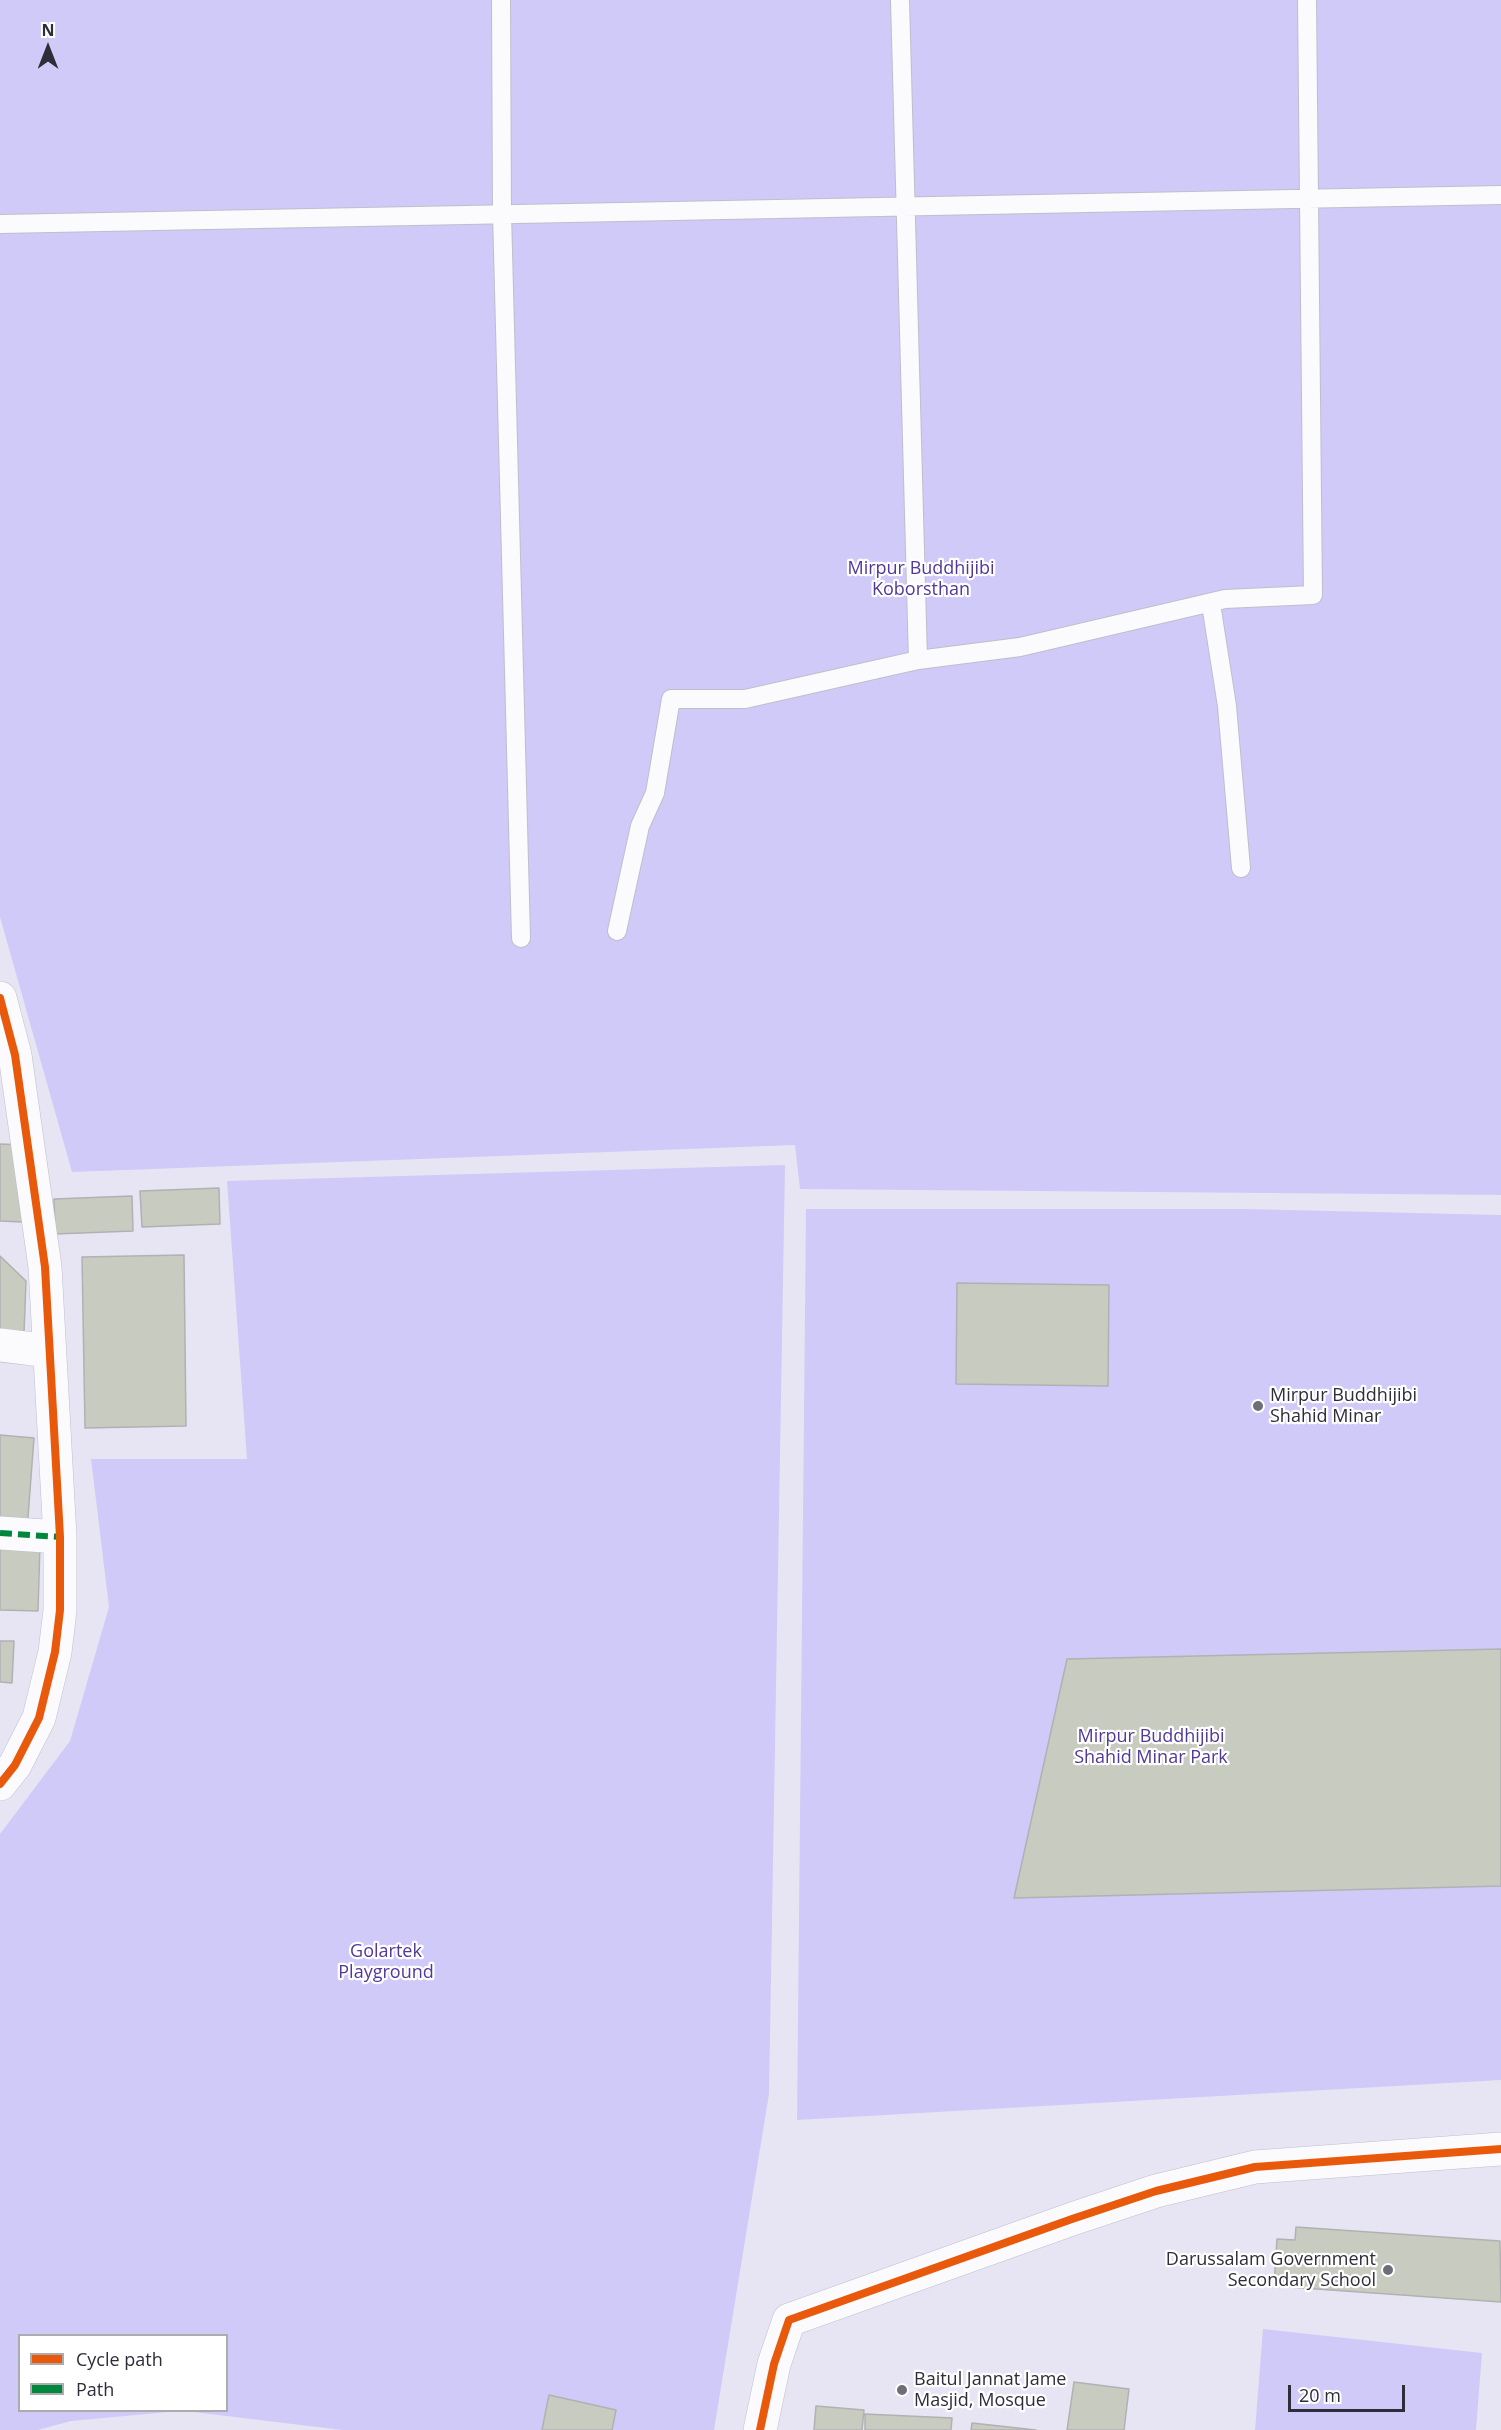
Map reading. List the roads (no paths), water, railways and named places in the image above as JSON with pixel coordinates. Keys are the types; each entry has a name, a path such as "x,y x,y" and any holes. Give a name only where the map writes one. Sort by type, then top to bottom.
{"street":[{"path":"0,999 15,1055 14,1131 45,1268 60,1537 60,1610 55,1652 39,1718 15,1765 0,1784"},
{"path":"0,1345 49,1351"},
{"path":"0,1533 60,1537"},
{"path":"760,2430 774,2364 789,2320 1156,2191 1255,2167 1501,2149"}],"lane":[{"path":"501,0 502,213 521,938"},
{"path":"900,0 918,660"},
{"path":"616,931 637,836 655,793 671,699 746,699 918,660 1020,647 1226,599 1313,595 1307,200 1307,0"},
{"path":"0,224 1501,195"},
{"path":"1211,604 1227,706 1241,868"}],"place":[{"name":"Mirpur Buddhijibi Shahid Minar","path":"1258,1406"},
{"name":"Darussalam Government Secondary School","path":"1388,2270"},
{"name":"Baitul Jannat Jame Masjid, Mosque","path":"902,2390"}],"park label":[{"name":"Mirpur Buddhijibi Koborsthan","path":"921,579"},
{"name":"Mirpur Buddhijibi Shahid Minar Park","path":"1151,1747"},
{"name":"Golartek Playground","path":"386,1962"}]}
